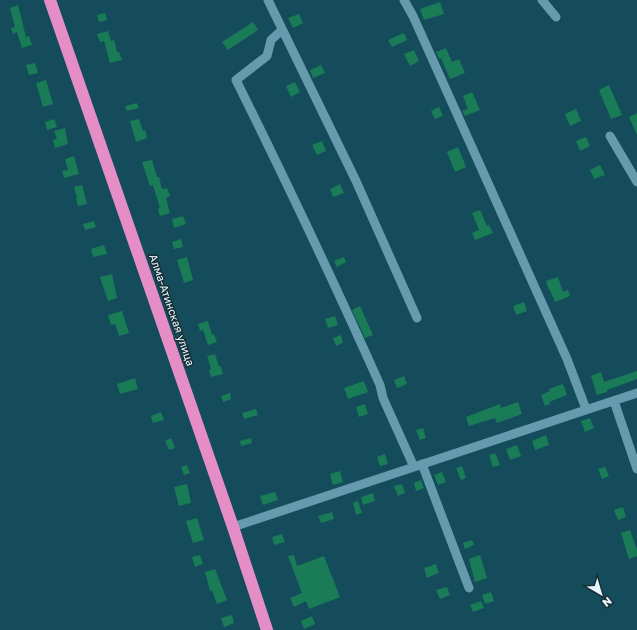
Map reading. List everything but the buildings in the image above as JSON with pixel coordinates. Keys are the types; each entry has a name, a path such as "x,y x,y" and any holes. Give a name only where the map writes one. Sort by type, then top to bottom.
{"highway":[{"name":"Алма-Атинская улица","path":"50,0 233,526 267,630"}],"street":[{"path":"268,0 356,181 417,318"},
{"path":"404,0 413,16 567,359 586,409"},
{"path":"542,0 556,17"},
{"path":"282,30 271,40 267,56 236,80 339,292 380,384 383,398 418,465 469,588"},
{"path":"610,136 637,182"},
{"path":"233,526 586,409 637,394"},
{"path":"614,401 637,469"}]}
